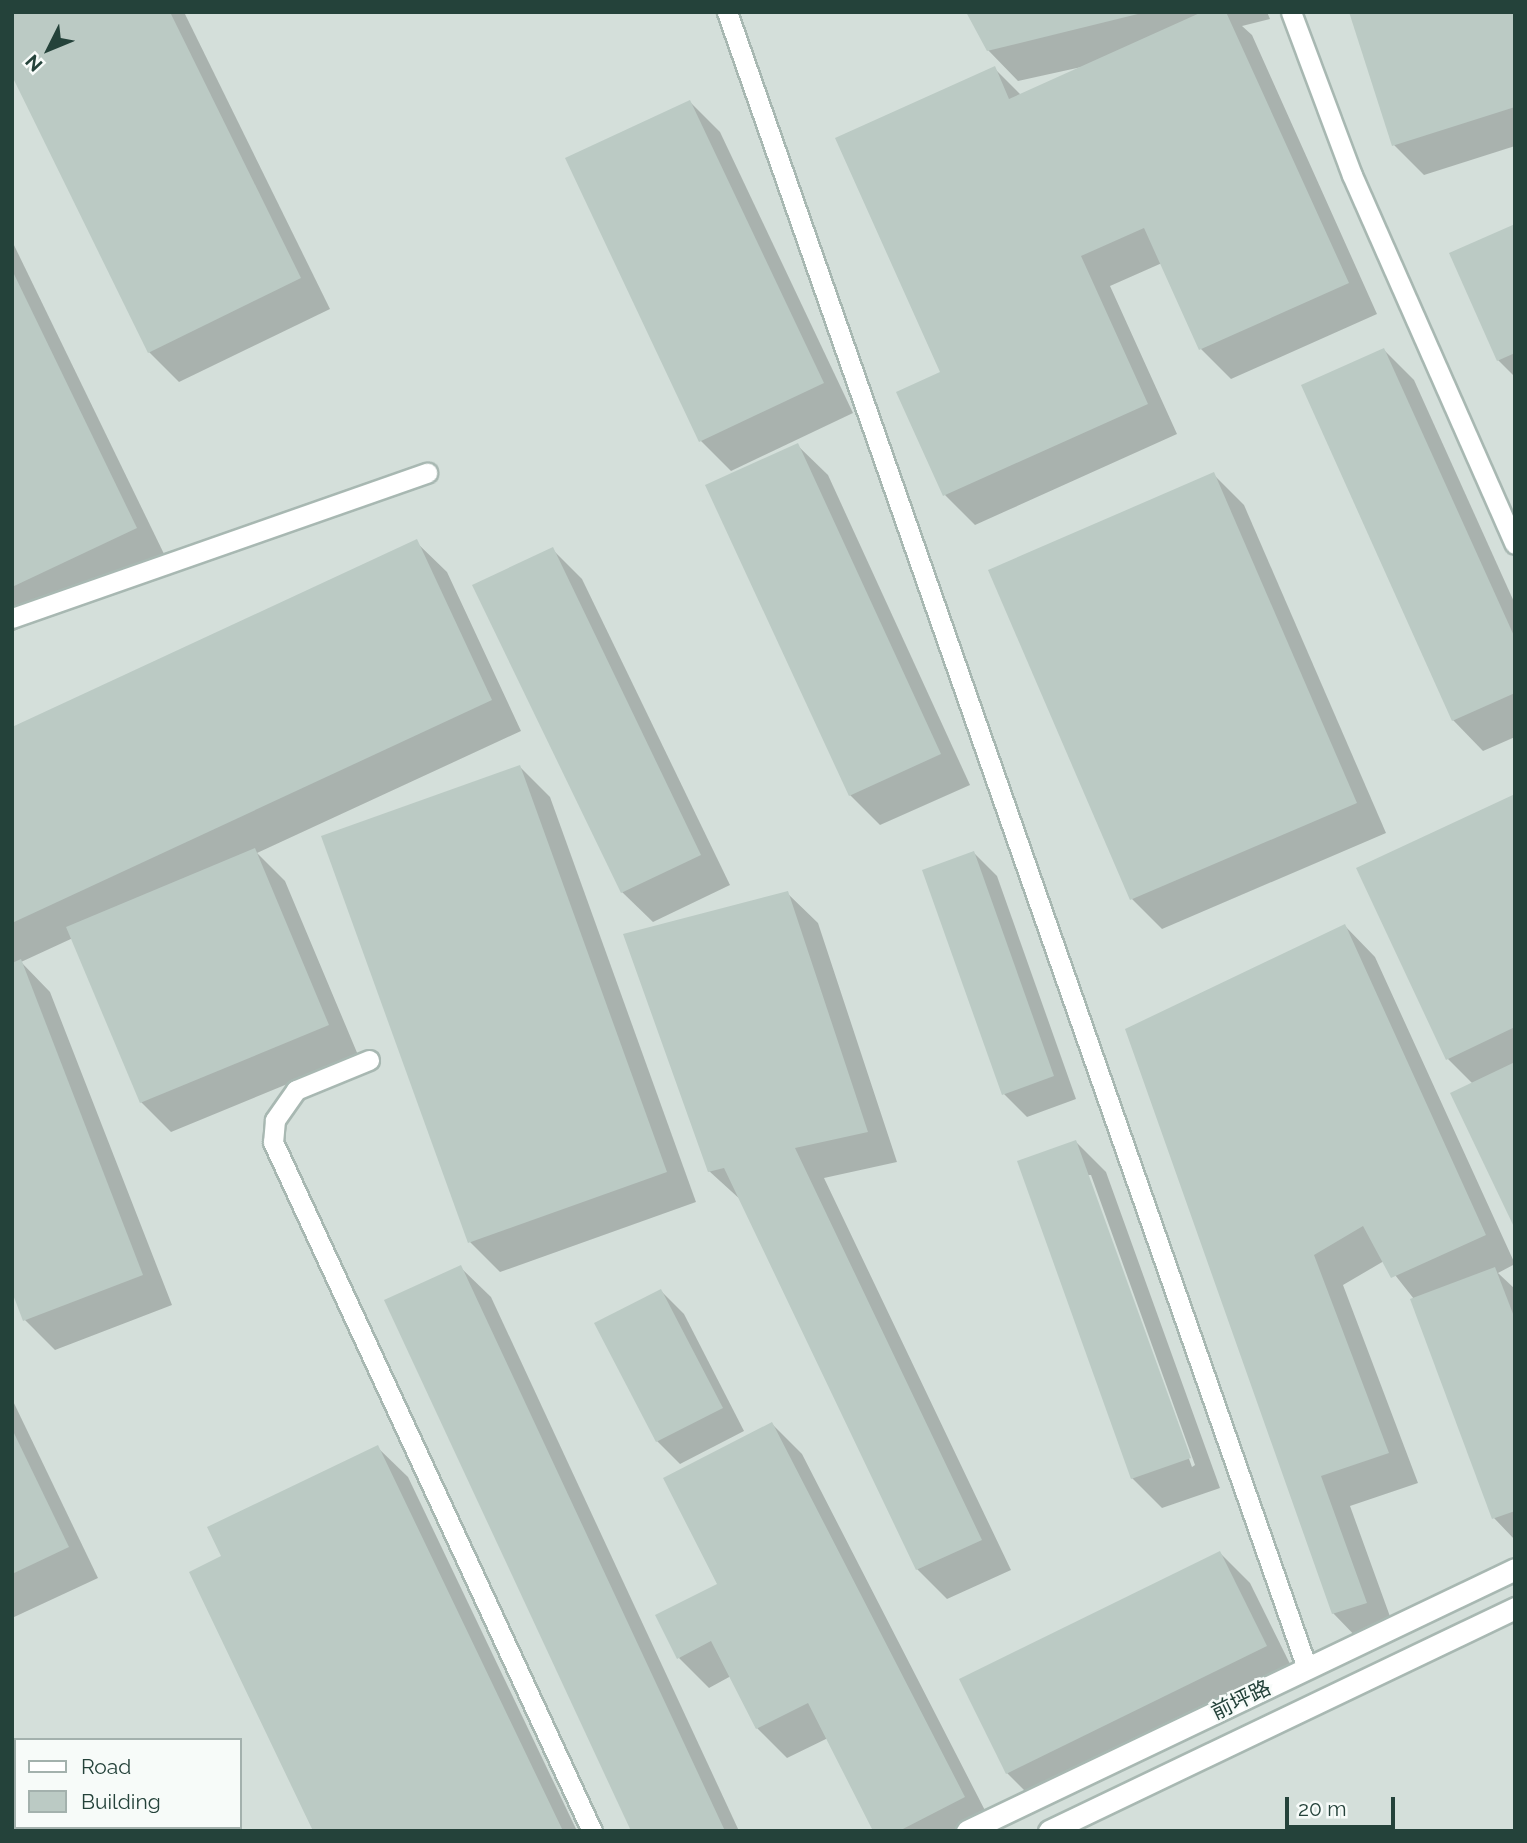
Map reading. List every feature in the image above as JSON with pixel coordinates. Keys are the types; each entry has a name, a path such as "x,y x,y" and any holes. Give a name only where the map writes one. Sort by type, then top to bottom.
{"street":[{"name":"前坪路","path":"967,1831 1515,1569"},
{"name":"前坪路","path":"1049,1831 1515,1608"}],"lane":[{"path":"726,12 1307,1668"},
{"path":"1291,12 1352,175 1515,544"},
{"path":"12,618 427,473"},
{"path":"369,1060 296,1090 275,1119 273,1142 592,1831"}],"shaded area":[{"path":"12,12 1515,12 1515,1831 12,1831"}],"building":[{"path":"12,12 170,12 301,278 148,353 12,76"},
{"path":"966,12 1142,12 1142,13 987,51"},
{"path":"1202,12 1226,12 1349,283 1199,350 1144,228 1081,256 1148,404 943,496 896,392 940,372 835,138 995,66 1009,99"},
{"path":"1349,12 1515,12 1515,107 1392,146"},
{"path":"690,100 824,383 699,442 565,158"},
{"path":"1515,224 1515,353 1497,361 1449,253"},
{"path":"12,270 137,528 12,587"},
{"path":"1384,348 1515,638 1515,693 1452,721 1301,385"},
{"path":"798,443 941,754 849,796 705,485"},
{"path":"1214,472 1357,803 1130,900 988,570"},
{"path":"417,539 492,700 12,923 12,727"},
{"path":"553,547 701,855 621,893 472,585"},
{"path":"520,765 667,1172 468,1243 321,836"},
{"path":"1515,794 1515,1027 1446,1060 1356,868"},
{"path":"255,848 329,1025 140,1103 66,927"},
{"path":"974,851 1054,1076 1002,1095 922,870"},
{"path":"788,891 868,1132 795,1148 982,1540 916,1570 724,1168 708,1172 623,934"},
{"path":"1345,924 1486,1235 1391,1278 1363,1226 1314,1255 1389,1453 1321,1476 1367,1603 1332,1614 1125,1029"},
{"path":"21,959 143,1275 23,1321 12,1292 12,963"},
{"path":"1515,1062 1515,1229 1450,1093"},
{"path":"1076,1140 1191,1458 1131,1479 1017,1161"},
{"path":"461,1265 725,1831 631,1831 384,1300"},
{"path":"1495,1267 1515,1319 1515,1511 1492,1519 1410,1299"},
{"path":"661,1289 723,1408 656,1442 594,1323"},
{"path":"772,1422 965,1797 899,1831 873,1831 808,1703 756,1729 711,1641 677,1659 655,1615 717,1584 663,1478"},
{"path":"12,1429 69,1547 12,1574"},
{"path":"378,1445 563,1831 313,1831 189,1572 221,1556 207,1527"},
{"path":"1220,1551 1267,1646 1006,1774 959,1679"}]}
